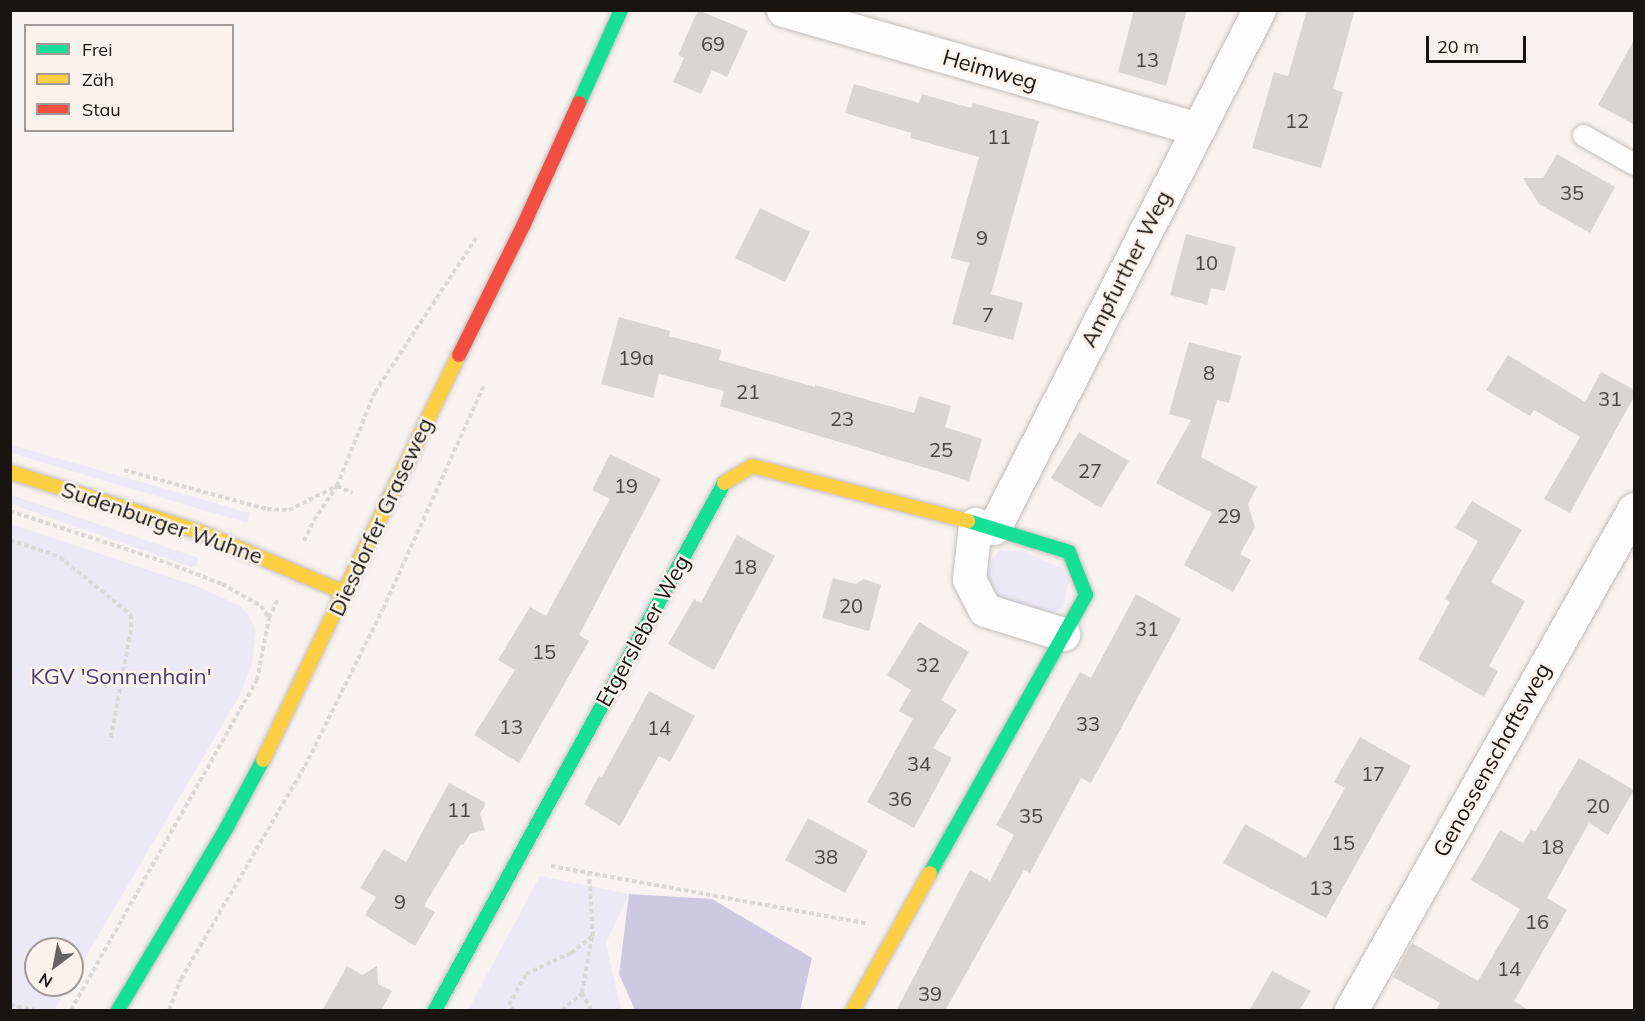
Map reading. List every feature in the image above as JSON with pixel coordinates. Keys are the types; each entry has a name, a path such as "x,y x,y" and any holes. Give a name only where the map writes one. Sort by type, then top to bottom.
{"street":[{"name":"Diesdorfer Graseweg","path":"118,1011 227,827 279,730 398,476 524,224 621,10"},
{"name":"Heimweg","path":"783,10 1197,129"},
{"name":"Ampfurther Weg","path":"985,526 1259,10"},
{"name":"Etgersleber Weg","path":"435,1011 725,481 752,466 985,526 1069,552 1086,595 1062,634 853,1011"},
{"name":"Sudenburger Wuhne","path":"10,472 200,532 345,593"},
{"name":"Genossenschaftsweg","path":"1351,1011 1635,509"},
{"path":"985,526 969,579 985,610 1062,634"}],"lane":[{"path":"1583,135 1635,164"}],"path":[{"path":"314,520 337,486 375,392 480,233"},
{"name":"Sudenburger Wuhne","path":"113,467 267,509 289,510 337,486"},
{"name":"Sudenburger Wuhne","path":"10,511 168,562 222,584 261,606 269,618 256,680 71,1011"},
{"path":"10,540 60,557 131,615 131,630 110,741"},
{"path":"518,860 898,929"},
{"path":"589,873 592,936 582,993 591,1011"},
{"path":"514,1011 509,1005 526,974 571,953 592,936"},
{"path":"562,1011 582,993"},
{"path":"10,1005 35,1011"}],"green space":[{"path":"11,445 250,513 247,523 11,453"},
{"path":"11,495 199,558 197,566 191,567 11,504"},
{"name":"KGV 'Sonnenhain'","path":"11,524 202,588 240,606 250,617 256,633 252,664 241,693 84,960 84,937 24,937 24,997 62,997 54,1010 11,1010"},
{"path":"1000,550 1024,552 1062,568 1069,580 1063,608 1048,614 1000,598 984,585 990,562"},
{"path":"540,876 629,894 606,943 621,1010 468,1010"}],"shaded area":[{"path":"629,894 712,899 812,958 800,1010 635,1010 619,974"}],"building":[{"path":"698,10 748,31 727,77 712,70 701,94 673,82 684,58 678,55"},
{"path":"1134,10 1187,10 1166,86 1118,72"},
{"path":"1307,10 1355,10 1333,89 1343,92 1321,168 1252,148 1274,72 1288,76"},
{"path":"1635,38 1635,125 1598,105"},
{"path":"854,84 919,103 922,94 971,108 973,103 1039,121 991,294 1023,303 1013,340 952,324 969,263 951,258 979,157 910,138 911,133 845,113"},
{"path":"1557,154 1615,187 1590,233 1539,204 1523,178 1543,178"},
{"path":"760,208 810,232 785,282 735,258"},
{"path":"1186,234 1236,247 1225,291 1211,288 1207,305 1170,295"},
{"path":"619,317 670,331 669,336 721,350 719,360 815,387 815,385 914,413 919,396 951,406 945,427 982,439 969,481 720,406 724,391 659,374 653,398 601,384"},
{"path":"1189,342 1241,356 1229,403 1217,400 1201,457 1257,487 1248,504 1255,527 1240,554 1251,560 1233,592 1184,565 1212,513 1156,483 1191,420 1169,414"},
{"path":"1508,355 1585,402 1601,372 1635,390 1635,395 1570,513 1544,499 1580,437 1534,410 1530,416 1486,390"},
{"path":"1079,432 1129,461 1101,508 1051,478"},
{"path":"610,454 661,479 579,635 589,641 519,763 474,735 515,670 498,660 530,607 546,616 610,499 592,490"},
{"path":"1472,501 1522,530 1491,582 1525,601 1489,666 1498,671 1484,697 1418,659 1450,602 1445,599 1478,541 1455,528"},
{"path":"737,535 775,556 714,670 668,644 694,599 701,603"},
{"path":"833,578 856,584 864,579 881,585 869,631 822,618"},
{"path":"1136,594 1181,619 1091,783 1081,778 1030,873 1024,870 945,1011 896,1011 970,870 990,881 1014,835 996,825 1080,672 1091,678"},
{"path":"919,622 969,652 941,700 957,710 933,748 952,758 914,828 867,802 913,719 899,711 911,690 887,675"},
{"path":"649,691 695,716 670,762 659,756 620,826 584,804 599,776 602,777"},
{"path":"1360,737 1411,766 1326,918 1223,863 1245,824 1306,858 1345,788 1334,782"},
{"path":"1579,758 1634,790 1608,835 1589,823 1547,898 1567,910 1514,1001 1530,1011 1435,1011 1440,1003 1393,977 1412,943 1478,981 1520,909 1471,880 1500,830 1523,843 1531,829 1535,832"},
{"path":"449,783 486,803 480,814 485,830 470,834 463,845 461,844 424,906 435,912 415,946 365,915 376,897 360,888 384,849 406,862"},
{"path":"808,818 868,851 845,893 785,860"},
{"path":"347,966 362,975 377,966 378,984 392,991 381,1011 322,1011"},
{"path":"1272,971 1311,991 1299,1011 1249,1011"}],"traffic: fast":[{"path":"579,103 621,10"},
{"path":"435,1010 724,483"},
{"path":"930,873 1086,595 1069,552 968,521"},
{"path":"118,1010 227,827 263,760"}],"traffic: slow":[{"path":"263,760 459,355"},
{"path":"724,483 752,466 968,521"},
{"path":"10,472 200,532 345,593"},
{"path":"853,1010 930,873"}],"traffic: jam":[{"path":"459,355 524,224 579,103"}]}
